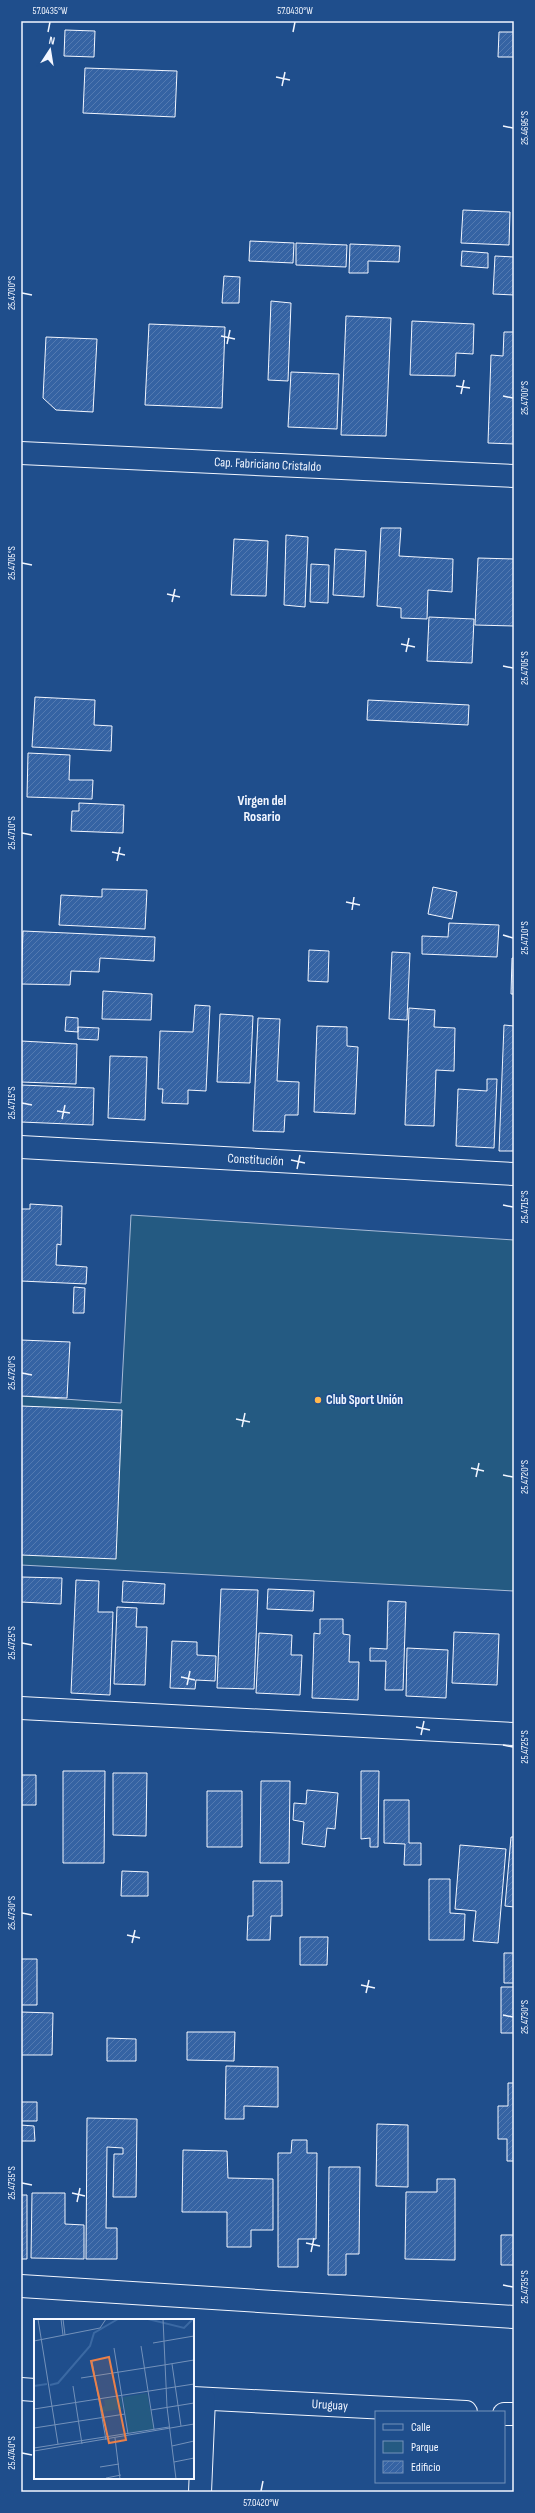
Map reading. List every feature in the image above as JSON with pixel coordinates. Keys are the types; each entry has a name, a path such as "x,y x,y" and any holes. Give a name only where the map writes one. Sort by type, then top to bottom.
{"street":[{"name":"Cap. Fabriciano Cristaldo","path":"21,452 514,476"},
{"name":"Constitución","path":"21,1147 514,1174"},
{"path":"21,1708 514,1734"},
{"path":"21,2286 514,2317"},
{"path":"21,2389 34,2390"},
{"path":"199,2398 200,2492"},
{"name":"Uruguay","path":"199,2398 447,2411"}],"green space":[{"name":"Club Sport Unión","path":"131,1215 514,1240 514,1591 21,1565 21,1396 121,1403"}],"building":[{"path":"65,30 95,31 94,57 64,56"},
{"path":"499,32 514,32 514,57 498,57"},
{"path":"85,68 177,71 175,117 83,113"},
{"path":"463,210 510,212 509,245 461,243"},
{"path":"250,241 294,243 293,263 249,261"},
{"path":"296,243 347,245 346,267 296,265"},
{"path":"350,244 400,246 399,262 368,261 368,273 349,273"},
{"path":"462,251 488,253 488,268 461,266"},
{"path":"495,256 514,257 514,295 493,294"},
{"path":"224,276 240,277 239,303 222,303"},
{"path":"271,301 291,303 288,381 268,380"},
{"path":"346,316 391,318 386,436 341,435"},
{"path":"412,321 474,324 473,354 456,353 455,376 410,375"},
{"path":"149,324 225,327 222,408 145,405"},
{"path":"504,332 514,332 514,444 488,443 491,355 503,356"},
{"path":"46,337 97,339 93,412 56,410 43,398"},
{"path":"291,372 339,374 337,429 288,427"},
{"path":"381,528 401,528 399,556 453,559 452,592 428,590 427,619 401,618 401,608 377,606"},
{"path":"286,535 308,537 305,607 284,605"},
{"path":"234,539 268,541 266,596 231,595"},
{"path":"335,549 366,551 364,597 333,595"},
{"path":"478,558 514,559 514,626 475,625"},
{"path":"311,564 329,565 328,603 310,602"},
{"path":"429,617 474,619 472,663 427,661"},
{"path":"35,697 95,700 94,725 112,726 111,751 32,747"},
{"path":"368,700 469,705 468,725 367,720"},
{"path":"28,753 70,755 69,780 93,780 92,799 27,797"},
{"path":"79,803 124,805 123,833 71,831 72,811 79,811"},
{"path":"433,887 457,892 452,919 428,914"},
{"path":"102,889 147,890 145,929 59,925 61,895 102,897"},
{"path":"449,923 499,925 497,957 422,954 422,936 448,937"},
{"path":"23,931 155,937 154,961 100,958 99,972 71,971 70,985 21,984"},
{"path":"309,950 329,951 328,982 308,981"},
{"path":"392,952 410,953 407,1020 389,1019"},
{"path":"512,958 514,958 514,994 511,994"},
{"path":"103,991 152,994 151,1020 102,1019"},
{"path":"195,1005 210,1006 206,1091 188,1090 188,1104 162,1103 163,1089 158,1089 160,1031 193,1032"},
{"path":"409,1008 435,1010 434,1027 455,1028 454,1071 436,1070 434,1126 405,1125"},
{"path":"220,1014 253,1016 250,1083 217,1082"},
{"path":"66,1017 78,1018 78,1032 65,1031"},
{"path":"258,1018 280,1019 277,1081 299,1082 298,1115 285,1115 284,1132 253,1131"},
{"path":"504,1025 514,1026 514,1151 499,1151"},
{"path":"317,1026 347,1027 347,1046 358,1047 355,1114 314,1112"},
{"path":"78,1027 99,1028 98,1040 78,1039"},
{"path":"21,1041 77,1044 76,1084 21,1082"},
{"path":"110,1056 147,1057 145,1120 108,1118"},
{"path":"487,1079 497,1079 494,1148 456,1146 458,1089 487,1091"},
{"path":"21,1085 94,1088 93,1125 21,1122"},
{"path":"30,1204 62,1206 61,1245 57,1244 56,1265 87,1267 86,1284 21,1281 21,1209 30,1209"},
{"path":"74,1287 85,1288 84,1313 73,1313"},
{"path":"21,1340 70,1342 67,1398 21,1396"},
{"path":"21,1406 122,1410 116,1559 21,1555"},
{"path":"21,1577 62,1578 61,1604 21,1602"},
{"path":"76,1580 99,1581 98,1612 113,1612 110,1695 71,1693"},
{"path":"123,1581 165,1584 164,1604 122,1602"},
{"path":"221,1589 258,1590 254,1689 217,1688"},
{"path":"268,1589 314,1591 313,1611 267,1609"},
{"path":"388,1601 406,1602 403,1690 385,1690 386,1661 370,1661 370,1648 387,1649"},
{"path":"117,1607 137,1608 136,1627 147,1627 145,1685 114,1684"},
{"path":"320,1619 343,1619 343,1634 350,1635 349,1662 359,1662 358,1700 312,1698 314,1633 320,1634"},
{"path":"454,1632 499,1634 497,1685 452,1683"},
{"path":"259,1633 292,1635 291,1655 302,1655 300,1695 256,1693"},
{"path":"172,1641 197,1642 197,1655 216,1656 215,1681 196,1680 195,1689 170,1688"},
{"path":"407,1648 448,1650 446,1698 406,1696"},
{"path":"63,1771 105,1771 104,1863 63,1863"},
{"path":"361,1771 379,1771 378,1847 370,1847 370,1838 361,1839"},
{"path":"113,1773 147,1773 146,1836 113,1835"},
{"path":"21,1775 36,1775 36,1805 21,1805"},
{"path":"261,1781 290,1781 289,1863 260,1863"},
{"path":"307,1790 338,1793 335,1829 327,1828 325,1847 302,1844 304,1822 293,1820 294,1803 306,1804"},
{"path":"207,1791 242,1791 242,1847 207,1847"},
{"path":"384,1800 409,1800 409,1843 421,1843 421,1865 404,1865 405,1844 384,1843"},
{"path":"511,1837 514,1837 514,1907 505,1906"},
{"path":"460,1845 506,1849 498,1943 473,1941 476,1911 455,1909"},
{"path":"122,1871 148,1872 148,1896 121,1896"},
{"path":"429,1879 450,1879 450,1913 465,1914 464,1940 429,1940"},
{"path":"253,1881 282,1881 282,1916 271,1916 270,1940 247,1940 248,1916 253,1916"},
{"path":"300,1937 328,1937 327,1965 300,1965"},
{"path":"504,1953 514,1953 514,1983 504,1983"},
{"path":"21,1959 37,1959 37,2005 21,2005"},
{"path":"501,1987 514,1987 514,2033 501,2033"},
{"path":"21,2012 53,2013 52,2055 21,2055"},
{"path":"187,2032 235,2032 234,2061 187,2060"},
{"path":"107,2038 136,2039 136,2061 107,2061"},
{"path":"226,2066 278,2067 278,2107 244,2106 244,2119 225,2119"},
{"path":"508,2083 514,2083 514,2161 507,2161 507,2139 498,2139 498,2106 508,2106"},
{"path":"21,2102 37,2102 37,2121 21,2121"},
{"path":"87,2118 137,2119 136,2197 113,2197 114,2154 123,2154 123,2148 107,2147 106,2228 117,2228 117,2259 86,2259"},
{"path":"377,2124 408,2125 408,2187 376,2186"},
{"path":"21,2125 34,2126 35,2141 21,2141"},
{"path":"292,2140 307,2140 307,2153 317,2153 316,2239 298,2239 298,2267 278,2267 278,2153 291,2153"},
{"path":"183,2150 227,2151 228,2178 273,2179 273,2230 251,2230 251,2247 227,2247 227,2212 182,2212"},
{"path":"329,2167 360,2167 359,2254 346,2254 346,2275 328,2275"},
{"path":"437,2179 455,2179 455,2260 405,2259 406,2192 437,2192"},
{"path":"32,2193 65,2193 65,2224 84,2225 84,2259 31,2258"},
{"path":"21,2195 27,2195 27,2259 21,2259"},
{"path":"501,2235 514,2235 514,2265 501,2265"}],"place":[{"name":"Club Sport Unión","path":"318,1400"}],"district":[{"name":"Virgen del Rosario","path":"262,808"}]}
